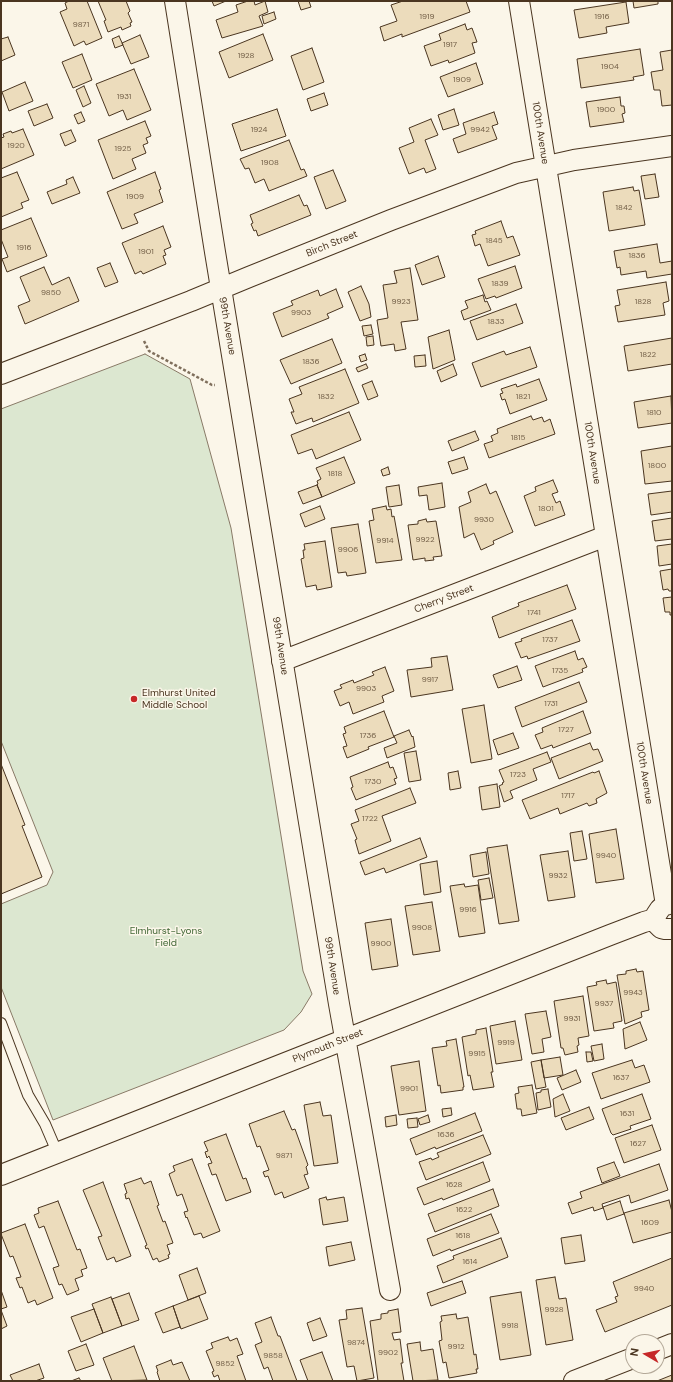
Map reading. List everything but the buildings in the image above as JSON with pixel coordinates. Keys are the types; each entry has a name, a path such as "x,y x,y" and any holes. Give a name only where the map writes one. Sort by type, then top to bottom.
{"street":[{"name":"99th Avenue","path":"175,1 345,1039 390,1290"},
{"name":"100th Avenue","path":"519,1 668,922"},
{"name":"Birch Street","path":"1,374 135,323 391,220 516,173 574,160 672,146"},
{"name":"Cherry Street","path":"282,661 606,536"},
{"name":"Plymouth Street","path":"1,1175 616,932 644,922 668,922"},
{"path":"574,1381 625,1361"}],"lane":[{"path":"1,1023 28,1095 45,1124 57,1152"}],"path":[{"path":"135,323 149,351 212,385 237,385"}],"green space":[{"name":"Elmhurst-Lyons Field","path":"145,354 190,379 231,528 303,971 312,994 301,1012 284,1030 53,1120 1,987 1,904 47,885 53,872 1,741 1,409"}],"place":[{"name":"Elmhurst United Middle School","path":"134,699"}]}
